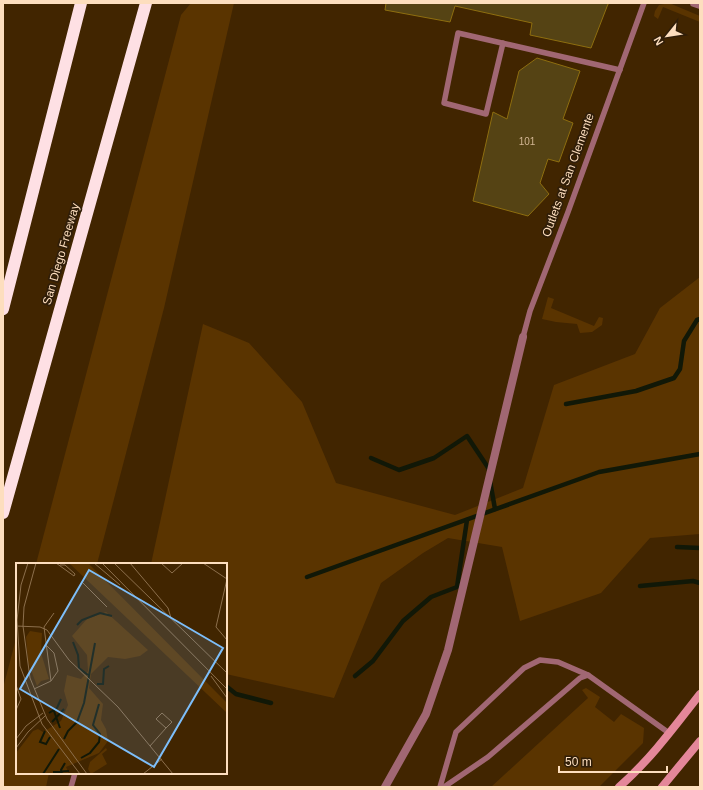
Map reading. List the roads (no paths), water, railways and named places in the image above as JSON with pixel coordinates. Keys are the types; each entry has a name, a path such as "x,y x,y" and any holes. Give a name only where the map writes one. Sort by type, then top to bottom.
{"highway":[{"path":"3,309 81,3"},
{"name":"San Diego Freeway","path":"3,513 146,3"}],"main road":[{"path":"619,787 631,777 700,694"},
{"path":"662,787 700,741"}],"street":[{"path":"694,3 700,5"},
{"name":"Outlets at San Clemente","path":"385,787 426,714 448,650 523,337"}],"lane":[{"name":"Outlets at San Clemente","path":"523,337 530,311 568,212 644,3"},
{"path":"503,43 486,114 444,102 458,33 503,43 620,70"},
{"path":"440,787 456,732 524,668 540,660 558,662 588,674 669,733"},
{"path":"444,787 488,757 580,678 588,674"},
{"path":"71,787 74,774"}],"waterway":[{"path":"566,404 636,391 674,378 680,369 684,341 697,320 700,319"},
{"path":"371,458 399,470 434,458 467,436 489,471"},
{"path":"307,577 599,472 700,454"},
{"path":"490,481 495,509"},
{"path":"355,676 373,661 403,621 431,597 457,587 467,520"},
{"path":"677,547 700,548"},
{"path":"640,586 693,581 700,583"},
{"path":"227,687 236,694 271,703"}]}
